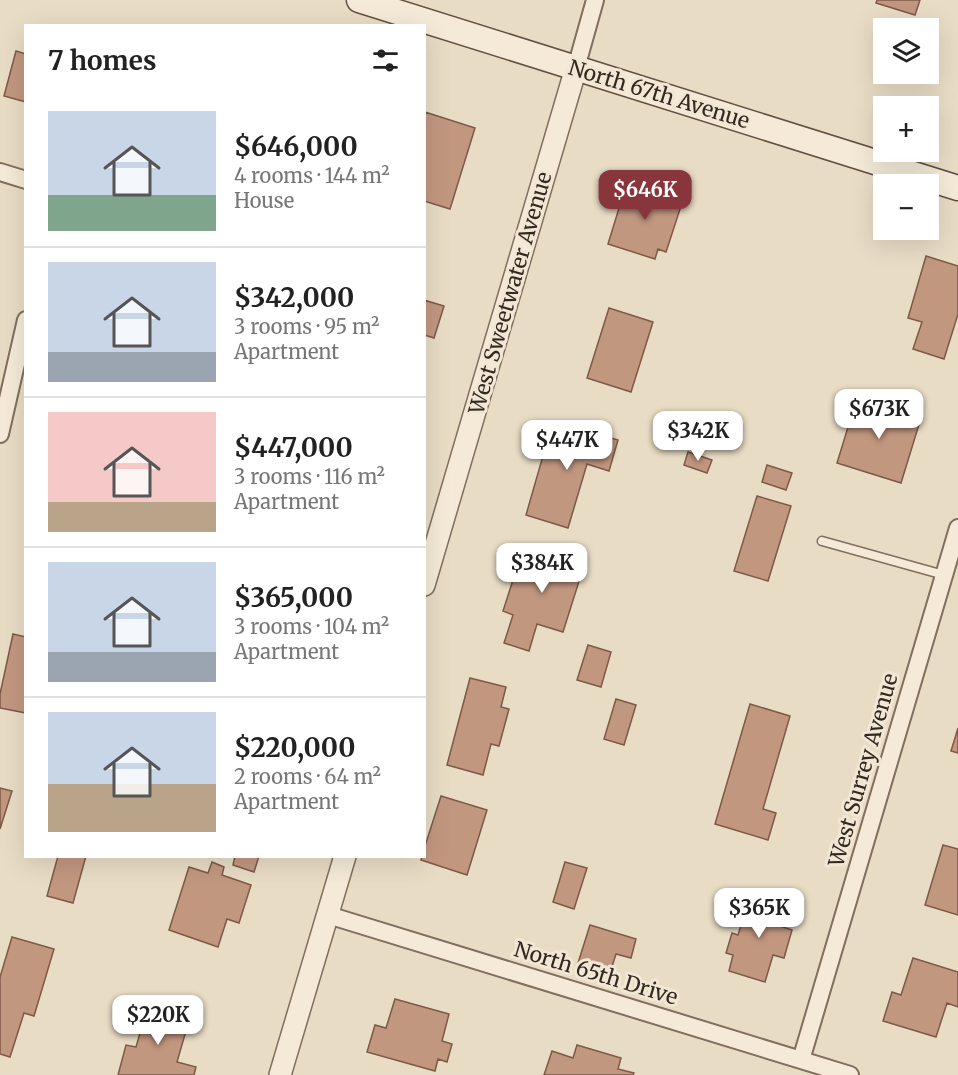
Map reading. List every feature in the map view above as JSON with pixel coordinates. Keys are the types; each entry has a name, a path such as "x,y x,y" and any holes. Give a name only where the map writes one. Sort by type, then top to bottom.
{"main road":[{"name":"North 67th Avenue","path":"359,0 958,188"}],"street":[{"name":"West Sweetwater Avenue","path":"426,578 595,0"},
{"path":"0,172 24,179"},
{"path":"0,434 24,329"},
{"name":"West Surrey Avenue","path":"801,1060 958,528"},
{"path":"280,1075 344,858"},
{"name":"North 65th Drive","path":"328,915 850,1075"}],"lane":[{"path":"822,541 944,575"}],"building":[{"path":"877,0 920,0 915,15 876,3"},
{"path":"16,51 24,53 24,101 4,96"},
{"path":"426,112 475,128 450,209 426,202"},
{"path":"627,182 683,200 666,252 658,249 655,259 608,244"},
{"path":"926,256 958,266 958,314 944,359 913,349 922,322 908,318"},
{"path":"426,301 444,306 434,338 426,336"},
{"path":"609,308 653,322 631,392 587,378"},
{"path":"857,398 921,418 901,483 837,463"},
{"path":"553,421 618,440 609,471 587,464 568,528 526,515"},
{"path":"688,452 712,460 707,473 684,465"},
{"path":"767,465 792,473 786,490 762,482"},
{"path":"757,496 791,506 768,581 734,571"},
{"path":"539,544 586,559 563,632 537,624 529,651 504,643 513,615 503,611 521,555 534,559"},
{"path":"13,634 24,637 24,713 0,708 0,694"},
{"path":"588,645 611,652 601,687 577,680"},
{"path":"470,678 506,687 501,707 509,709 499,746 491,744 483,775 447,765"},
{"path":"616,699 636,705 624,745 604,739"},
{"path":"750,704 790,716 763,809 776,813 768,840 715,824"},
{"path":"958,728 958,753 951,751"},
{"path":"0,788 12,791 0,829"},
{"path":"441,796 487,810 467,875 421,860 426,858 426,843"},
{"path":"943,845 958,849 958,915 925,905"},
{"path":"57,858 85,858 73,903 47,896"},
{"path":"235,858 258,858 254,872 233,865"},
{"path":"212,862 224,867 222,875 251,885 239,923 227,919 218,947 169,930 189,867 208,873"},
{"path":"565,862 587,868 574,909 553,902"},
{"path":"751,894 787,905 780,926 792,930 784,958 773,955 765,982 729,971 733,955 726,953 732,933 738,935"},
{"path":"590,925 636,939 631,958 616,954 610,973 578,963"},
{"path":"12,937 54,949 34,1016 24,1013 10,1057 0,1054 0,977"},
{"path":"913,958 958,972 958,1007 947,1003 936,1037 883,1021 892,992 901,995"},
{"path":"395,999 449,1014 442,1041 452,1044 447,1062 438,1059 435,1071 367,1052 375,1025 386,1028"},
{"path":"148,1005 190,1017 177,1062 196,1067 194,1075 118,1075 126,1045 136,1047"},
{"path":"577,1045 621,1058 618,1069 634,1073 633,1075 544,1075 552,1051 573,1058"}]}
